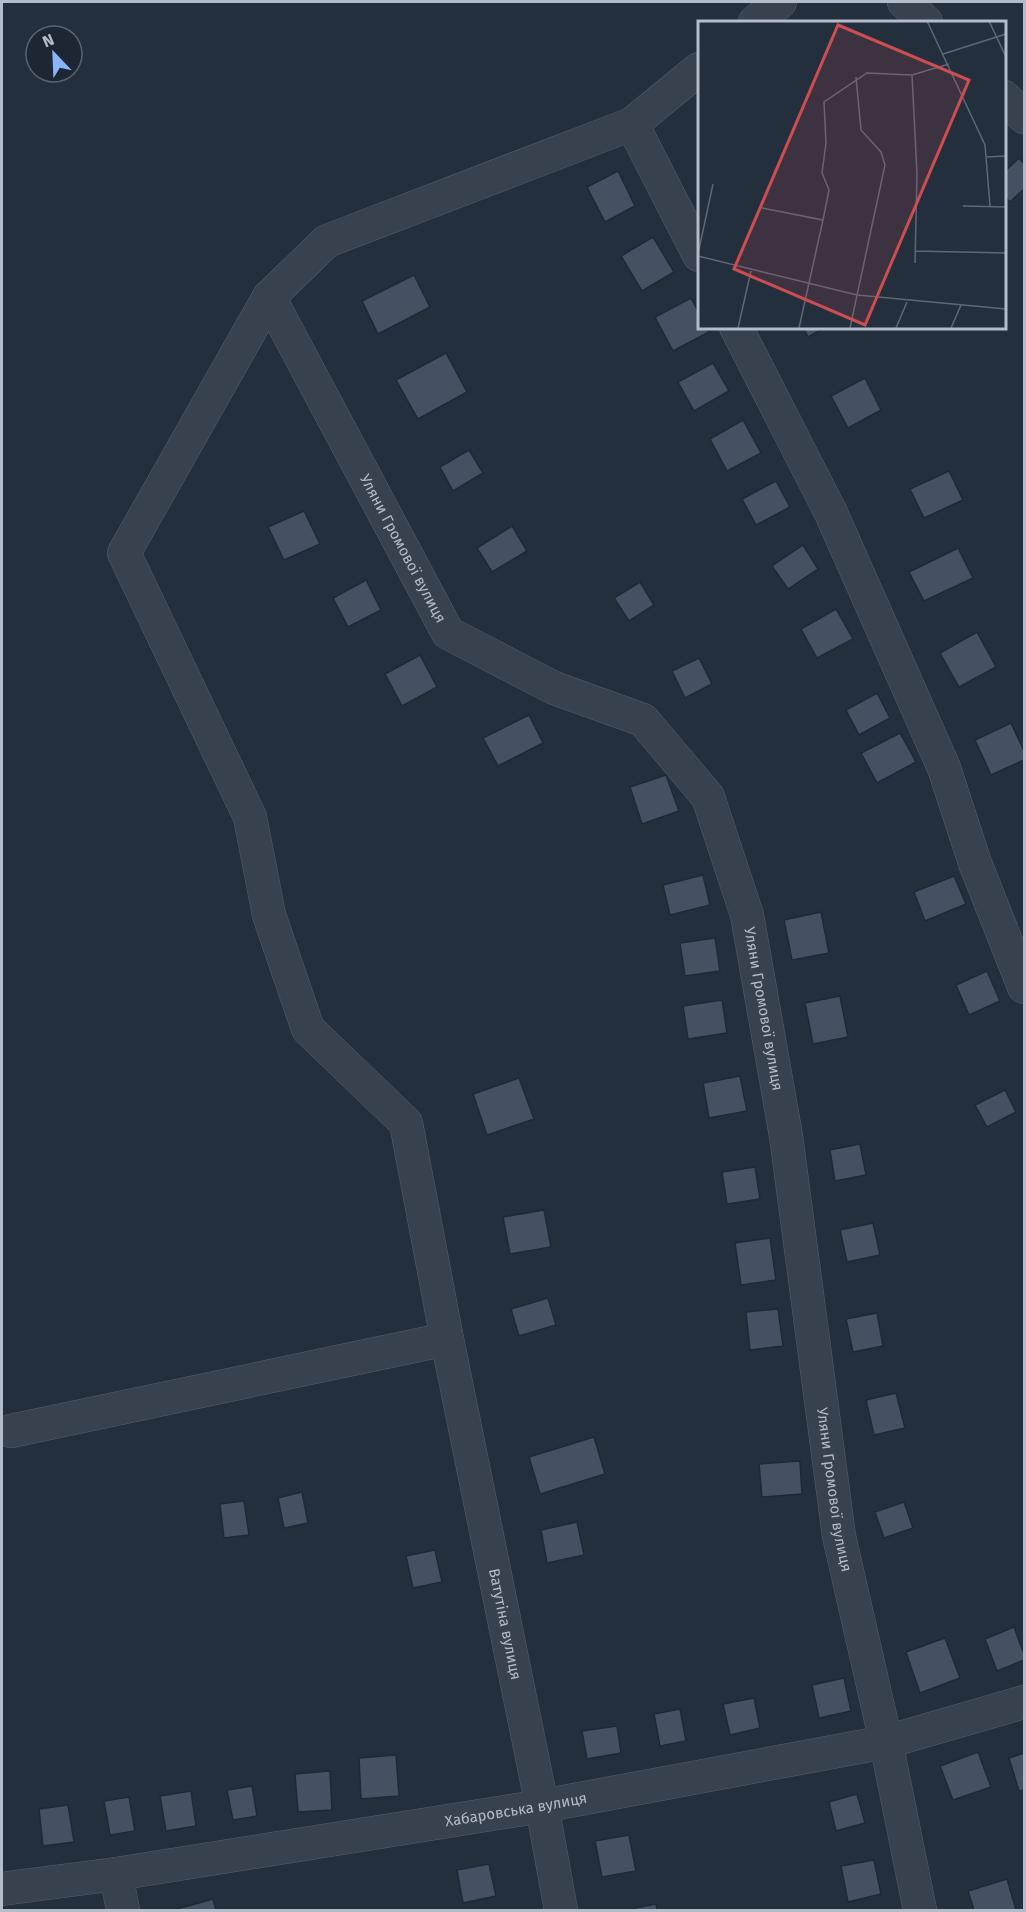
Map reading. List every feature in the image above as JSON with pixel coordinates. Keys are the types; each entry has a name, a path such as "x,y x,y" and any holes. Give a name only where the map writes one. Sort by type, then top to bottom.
{"street":[{"path":"756,21 780,2"},
{"path":"904,2 925,21"},
{"path":"269,297 327,241 632,124 698,70"},
{"path":"1005,98 1024,117"},
{"path":"632,124 698,253"},
{"name":"Ватутіна вулиця","path":"269,297 124,553 250,817 269,915 308,1029 406,1123 561,1911"},
{"name":"Уляни Громової вулиця","path":"269,297 448,633 554,688 643,720 708,797 747,915 786,1136 839,1536 886,1742 920,1911"},
{"path":"737,328 831,513 944,768 975,862 1024,987"},
{"path":"12,1431 447,1340"},
{"name":"Хабаровська вулиця","path":"2,1889 116,1874 542,1806 886,1742 1024,1702"},
{"path":"116,1874 123,1911"}],"building":[{"path":"1019,158 1024,164 1024,189 1010,202 1005,197 1005,171"},
{"path":"618,171 635,206 605,222 587,187"},
{"path":"653,237 674,272 642,291 621,256"},
{"path":"414,275 430,307 378,334 362,301"},
{"path":"691,298 698,311 698,328 707,328 709,332 673,351 655,317"},
{"path":"804,328 824,328 808,337"},
{"path":"446,353 467,392 418,419 396,380"},
{"path":"713,363 729,391 694,411 678,382"},
{"path":"865,378 881,410 848,428 831,396"},
{"path":"743,420 761,453 727,471 710,439"},
{"path":"469,450 483,473 453,491 440,467"},
{"path":"949,471 963,500 924,518 910,489"},
{"path":"776,481 790,507 756,525 742,499"},
{"path":"304,511 320,544 284,560 268,527"},
{"path":"512,526 527,551 492,572 477,548"},
{"path":"803,545 818,569 788,589 772,566"},
{"path":"958,548 973,578 924,601 909,572"},
{"path":"366,580 381,610 348,627 333,598"},
{"path":"640,582 654,605 629,621 614,598"},
{"path":"836,609 853,639 817,658 801,629"},
{"path":"977,632 996,667 959,687 940,653"},
{"path":"420,655 437,687 402,706 385,674"},
{"path":"699,658 712,684 685,698 672,671"},
{"path":"877,693 890,718 859,735 846,710"},
{"path":"529,715 543,743 498,766 483,738"},
{"path":"1011,723 1024,751 1024,760 991,775 975,740"},
{"path":"900,733 916,762 877,783 861,753"},
{"path":"666,775 679,811 642,824 630,787"},
{"path":"703,875 710,905 670,915 663,885"},
{"path":"954,876 966,904 925,921 914,892"},
{"path":"821,912 829,953 792,960 784,920"},
{"path":"715,938 720,971 685,976 680,943"},
{"path":"987,971 1000,1001 969,1015 956,985"},
{"path":"840,996 848,1037 813,1044 805,1003"},
{"path":"722,1000 727,1033 688,1039 683,1006"},
{"path":"740,1076 747,1111 709,1118 703,1083"},
{"path":"519,1078 534,1119 487,1135 473,1094"},
{"path":"1005,1090 1016,1112 987,1127 975,1105"},
{"path":"860,1144 866,1175 835,1181 830,1150"},
{"path":"755,1167 760,1199 727,1204 722,1172"},
{"path":"544,1210 551,1247 510,1254 503,1217"},
{"path":"873,1223 880,1255 847,1262 840,1230"},
{"path":"770,1238 776,1280 741,1285 735,1243"},
{"path":"548,1298 556,1325 519,1336 511,1309"},
{"path":"778,1309 783,1346 750,1350 746,1312"},
{"path":"877,1313 883,1346 853,1352 846,1319"},
{"path":"896,1393 905,1428 874,1435 866,1400"},
{"path":"594,1437 605,1474 540,1494 529,1457"},
{"path":"800,1461 802,1494 762,1497 759,1464"},
{"path":"302,1492 308,1523 284,1528 278,1498"},
{"path":"244,1501 249,1535 224,1538 220,1504"},
{"path":"904,1502 913,1528 884,1538 875,1512"},
{"path":"577,1522 584,1555 547,1563 541,1530"},
{"path":"435,1550 442,1582 413,1588 406,1556"},
{"path":"1014,1627 1024,1660 997,1671 985,1639"},
{"path":"945,1638 960,1678 920,1693 906,1652"},
{"path":"844,1678 851,1711 819,1718 812,1685"},
{"path":"754,1698 760,1728 730,1735 723,1704"},
{"path":"680,1709 686,1741 660,1746 654,1714"},
{"path":"617,1726 621,1753 587,1759 582,1731"},
{"path":"978,1752 991,1787 953,1800 940,1766"},
{"path":"1024,1753 1024,1790 1019,1791 1009,1758"},
{"path":"396,1755 399,1796 361,1799 359,1758"},
{"path":"330,1771 332,1810 298,1812 295,1774"},
{"path":"252,1786 257,1816 233,1820 227,1790"},
{"path":"191,1791 196,1826 166,1831 160,1796"},
{"path":"857,1794 865,1823 836,1831 829,1802"},
{"path":"129,1797 135,1831 110,1835 104,1801"},
{"path":"68,1805 74,1842 43,1846 39,1809"},
{"path":"629,1835 636,1871 602,1877 595,1841"},
{"path":"874,1860 881,1894 848,1902 841,1866"},
{"path":"489,1864 496,1896 463,1903 457,1870"},
{"path":"1007,1879 1016,1910 974,1910 968,1891"},
{"path":"213,1899 216,1910 177,1909"},
{"path":"656,1904 657,1910 625,1910"}]}
